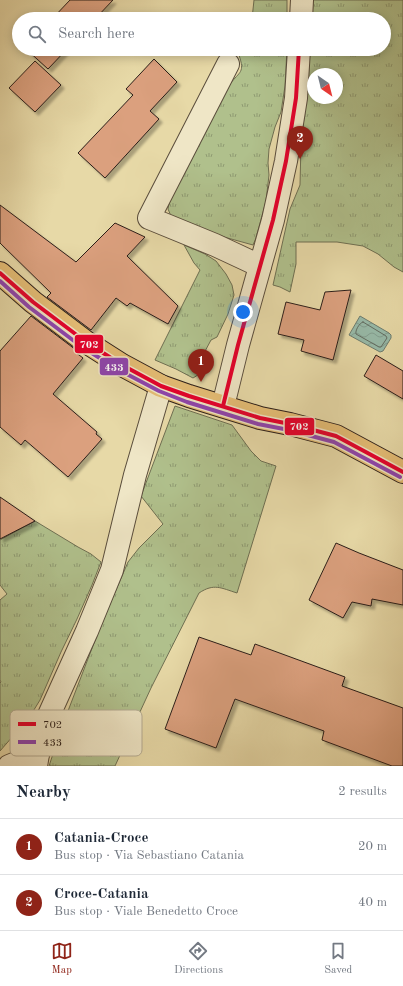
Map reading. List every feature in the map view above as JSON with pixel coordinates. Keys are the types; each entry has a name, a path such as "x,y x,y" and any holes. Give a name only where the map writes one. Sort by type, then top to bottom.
{"main road":[{"path":"0,273 33,302 86,342 122,365 161,386 260,418 336,436 403,472"}],"street":[{"path":"301,12 302,0"},
{"path":"223,406 238,345 273,220 286,161 296,98 299,56"},
{"path":"228,64 149,218 216,245 260,266"},
{"path":"52,710 112,570 135,475 161,386"},
{"path":"9,766 37,760"}],"green space":[{"path":"254,0 287,0 287,12 253,12"},
{"path":"313,0 403,0 403,272 394,267 378,254 363,246 337,242 296,242 296,264 290,292 273,285 290,209 300,185 301,144 307,91 307,104 343,104 343,68 309,68 310,56 391,56 391,12 312,12"},
{"path":"239,56 287,56 285,86 281,112 269,149 269,175 266,201 253,245 224,237 171,216 168,209 170,199 225,93 240,71 242,65"},
{"path":"184,245 205,254 216,261 232,285 234,295 228,314 217,337 211,340 203,355 206,359 203,368 193,378 155,360 200,270 194,263"},
{"path":"175,406 232,425 251,451 261,461 276,466 237,593 218,587 213,587 199,593 141,710 68,710 99,630 128,562 139,548 163,524 141,496"},
{"path":"35,521 91,554 101,562 40,700 34,710 10,710 10,740 0,751 0,600 7,594 0,585 0,540"},
{"path":"52,756 120,756 115,766 49,766"}],"water":[{"path":"360,316 391,335 391,338 383,351 380,352 349,335"}],"building":[{"path":"70,0 113,0 102,12 59,12"},
{"path":"34,56 60,56 48,69"},
{"path":"154,59 177,82 150,111 159,119 105,178 78,153 133,95 126,89"},
{"path":"35,61 61,85 35,112 9,88"},
{"path":"0,205 76,262 115,223 145,237 127,256 178,306 168,324 130,303 127,306 116,298 91,330 47,297 51,293 0,243"},
{"path":"351,290 333,360 301,351 304,340 278,334 286,302 320,310 325,292"},
{"path":"31,316 76,350 75,352 83,358 53,394 97,432 96,434 102,439 68,477 25,440 21,445 0,427 0,351"},
{"path":"376,355 403,371 403,399 364,376"},
{"path":"0,497 35,521 0,539"},
{"path":"336,543 403,570 403,605 372,599 371,606 352,602 343,618 309,600"},
{"path":"199,637 251,655 255,644 345,677 342,686 403,708 403,766 392,766 322,740 324,731 235,699 216,748 165,729"}],"transit line":[{"name":"702","path":"223,406 238,345 273,220 286,161 296,98 299,56"},
{"name":"702","path":"0,273 33,302 86,342 122,365 161,386 260,418 336,436 403,472"},
{"name":"433","path":"0,281 29,307 82,347 119,370 159,391 187,402 258,424 289,430 334,442 400,477"}],"place":[{"name":"Croce-Catania","path":"300,159"},
{"name":"Catania-Croce","path":"201,382"}]}
